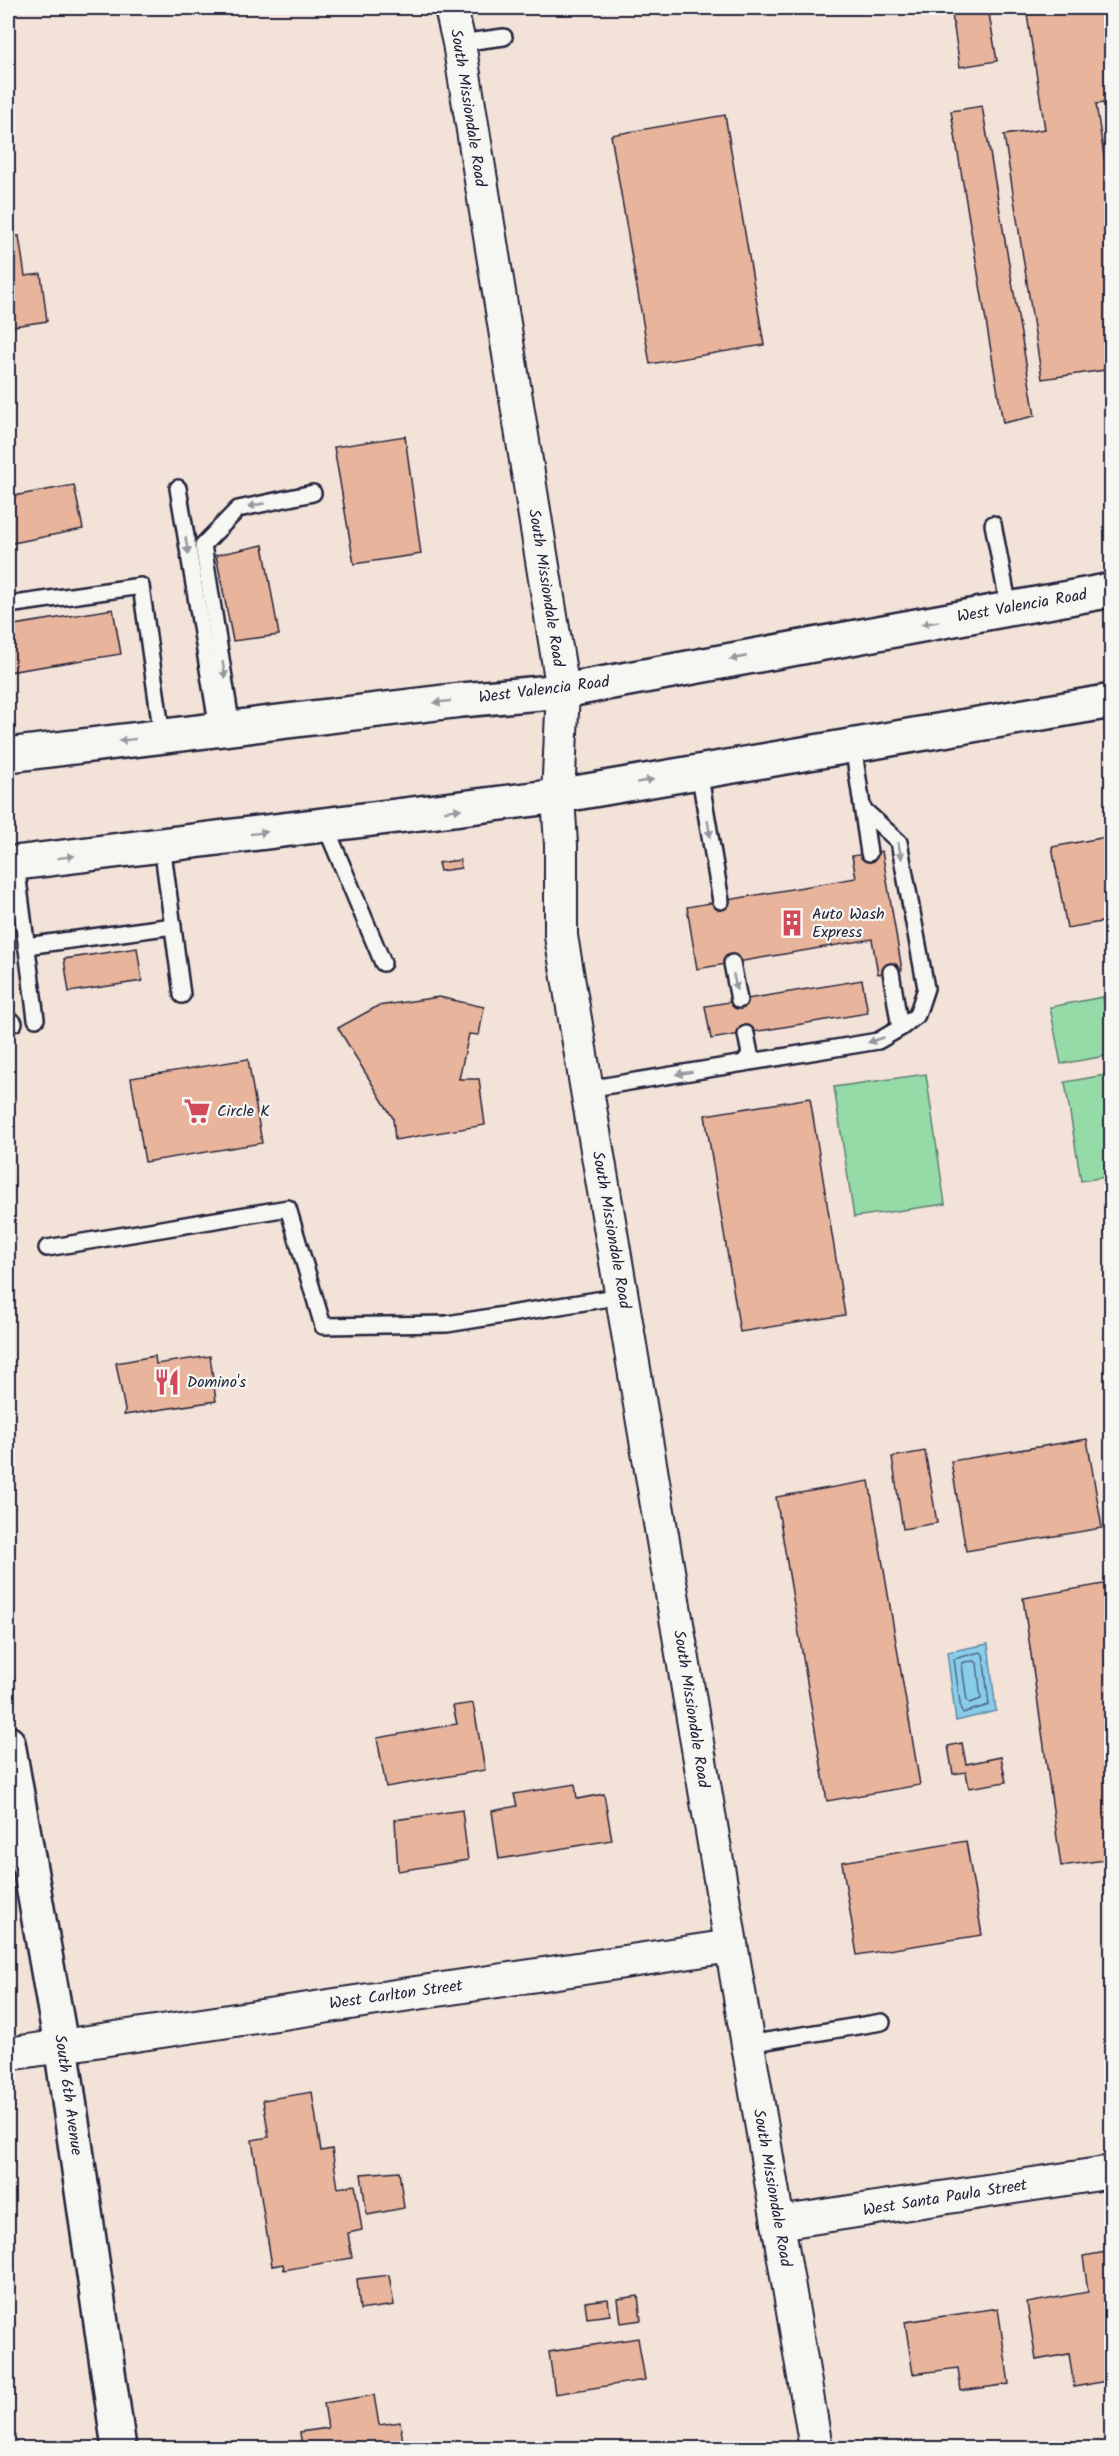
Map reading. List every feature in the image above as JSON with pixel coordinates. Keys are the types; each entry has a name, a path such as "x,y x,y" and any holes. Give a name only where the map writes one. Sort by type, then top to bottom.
{"main road":[{"name":"West Valencia Road","path":"8,755 450,701 563,691 1112,590"},
{"path":"12,864 558,796 1112,700"},
{"name":"South 6th Avenue","path":"8,1743 61,2045 119,2448"}],"street":[{"name":"South Missiondale Road","path":"451,8 459,43 563,691 558,796 561,845 561,936 816,2448"},
{"name":"West Carlton Street","path":"8,2054 731,1946"},
{"name":"West Santa Paula Street","path":"778,2223 1112,2172"}],"lane":[{"path":"459,43 504,38"},
{"path":"178,488 225,729"},
{"path":"225,729 203,545 238,509 313,493"},
{"path":"993,524 1008,608"},
{"path":"8,605 141,586 162,736"},
{"path":"853,745 869,853"},
{"path":"699,771 721,901"},
{"path":"587,1089 878,1041 917,1016 926,988 899,842 863,809"},
{"path":"325,825 383,963"},
{"path":"162,845 182,995"},
{"path":"12,864 36,1019"},
{"path":"26,946 173,926"},
{"path":"732,963 739,1000"},
{"path":"891,972 900,1028"},
{"path":"744,1063 750,1054 746,1034"},
{"path":"47,1248 288,1208 323,1326 447,1324 622,1296"},
{"path":"748,2044 882,2022"}],"green space":[{"path":"1103,997 1111,1055 1061,1064 1050,1007"},
{"path":"926,1074 945,1204 854,1217 834,1087"},
{"path":"1111,1074 1111,1176 1081,1181 1065,1082"}],"water":[{"path":"988,1644 996,1711 956,1721 947,1652"}],"building":[{"path":"951,8 988,8 997,61 960,67"},
{"path":"1026,8 1112,8 1112,102 1096,104 1112,208 1112,369 1042,379 1004,135 1045,129"},
{"path":"982,106 1035,416 1003,423 951,111"},
{"path":"725,115 764,345 650,364 611,135"},
{"path":"19,236 25,276 41,274 47,321 8,327 8,238"},
{"path":"405,436 421,554 354,564 334,447"},
{"path":"74,485 83,529 8,544 8,497"},
{"path":"263,545 279,635 233,641 216,555"},
{"path":"113,609 121,654 8,672 8,626"},
{"path":"1112,836 1112,920 1067,928 1052,847"},
{"name":"Auto Wash Express","path":"882,851 902,970 878,974 872,939 697,969 687,907 856,878 852,856"},
{"path":"460,860 461,868 440,871 438,863"},
{"path":"137,948 142,981 69,992 64,959"},
{"path":"862,980 868,1013 711,1039 705,1006"},
{"path":"439,997 484,1007 479,1035 469,1034 459,1079 479,1079 485,1125 395,1140 393,1118 338,1028 378,1006"},
{"name":"Circle K","path":"248,1059 262,1143 145,1162 131,1078"},
{"path":"810,1098 845,1315 740,1332 705,1115"},
{"name":"Domino's","path":"155,1356 156,1364 210,1356 216,1401 124,1415 116,1363"},
{"path":"1087,1439 1102,1528 966,1551 951,1461"},
{"path":"925,1451 937,1523 903,1529 892,1457"},
{"path":"869,1481 920,1785 827,1801 776,1497"},
{"path":"1109,1583 1112,1598 1112,1859 1061,1866 1023,1598"},
{"path":"473,1703 485,1770 386,1787 377,1738 457,1724 453,1706"},
{"path":"962,1743 966,1764 1001,1757 1006,1782 969,1788 966,1772 953,1774 948,1746"},
{"path":"575,1784 577,1799 604,1794 612,1840 499,1859 492,1811 517,1806 514,1794"},
{"path":"462,1810 468,1860 398,1871 395,1820"},
{"path":"966,1841 982,1935 857,1955 842,1862"},
{"path":"312,2092 321,2151 332,2149 338,2188 355,2185 362,2230 348,2233 352,2258 284,2270 283,2264 272,2266 252,2140 269,2137 263,2100"},
{"path":"399,2171 404,2208 367,2215 361,2174"},
{"path":"1112,2251 1112,2380 1074,2387 1069,2354 1036,2360 1027,2303 1088,2292 1083,2256"},
{"path":"389,2275 394,2305 360,2310 357,2279"},
{"path":"638,2296 641,2320 621,2323 618,2299"},
{"path":"608,2299 610,2315 587,2318 585,2302"},
{"path":"998,2308 1009,2384 961,2391 958,2368 913,2374 905,2322"},
{"path":"638,2338 645,2380 555,2394 549,2352"},
{"path":"374,2395 379,2425 400,2422 404,2448 302,2448 300,2432 328,2428 324,2403"}],"place":[{"name":"Auto Wash Express","path":"792,923"},
{"name":"Circle K","path":"197,1111"},
{"name":"Domino's","path":"167,1382"}]}
